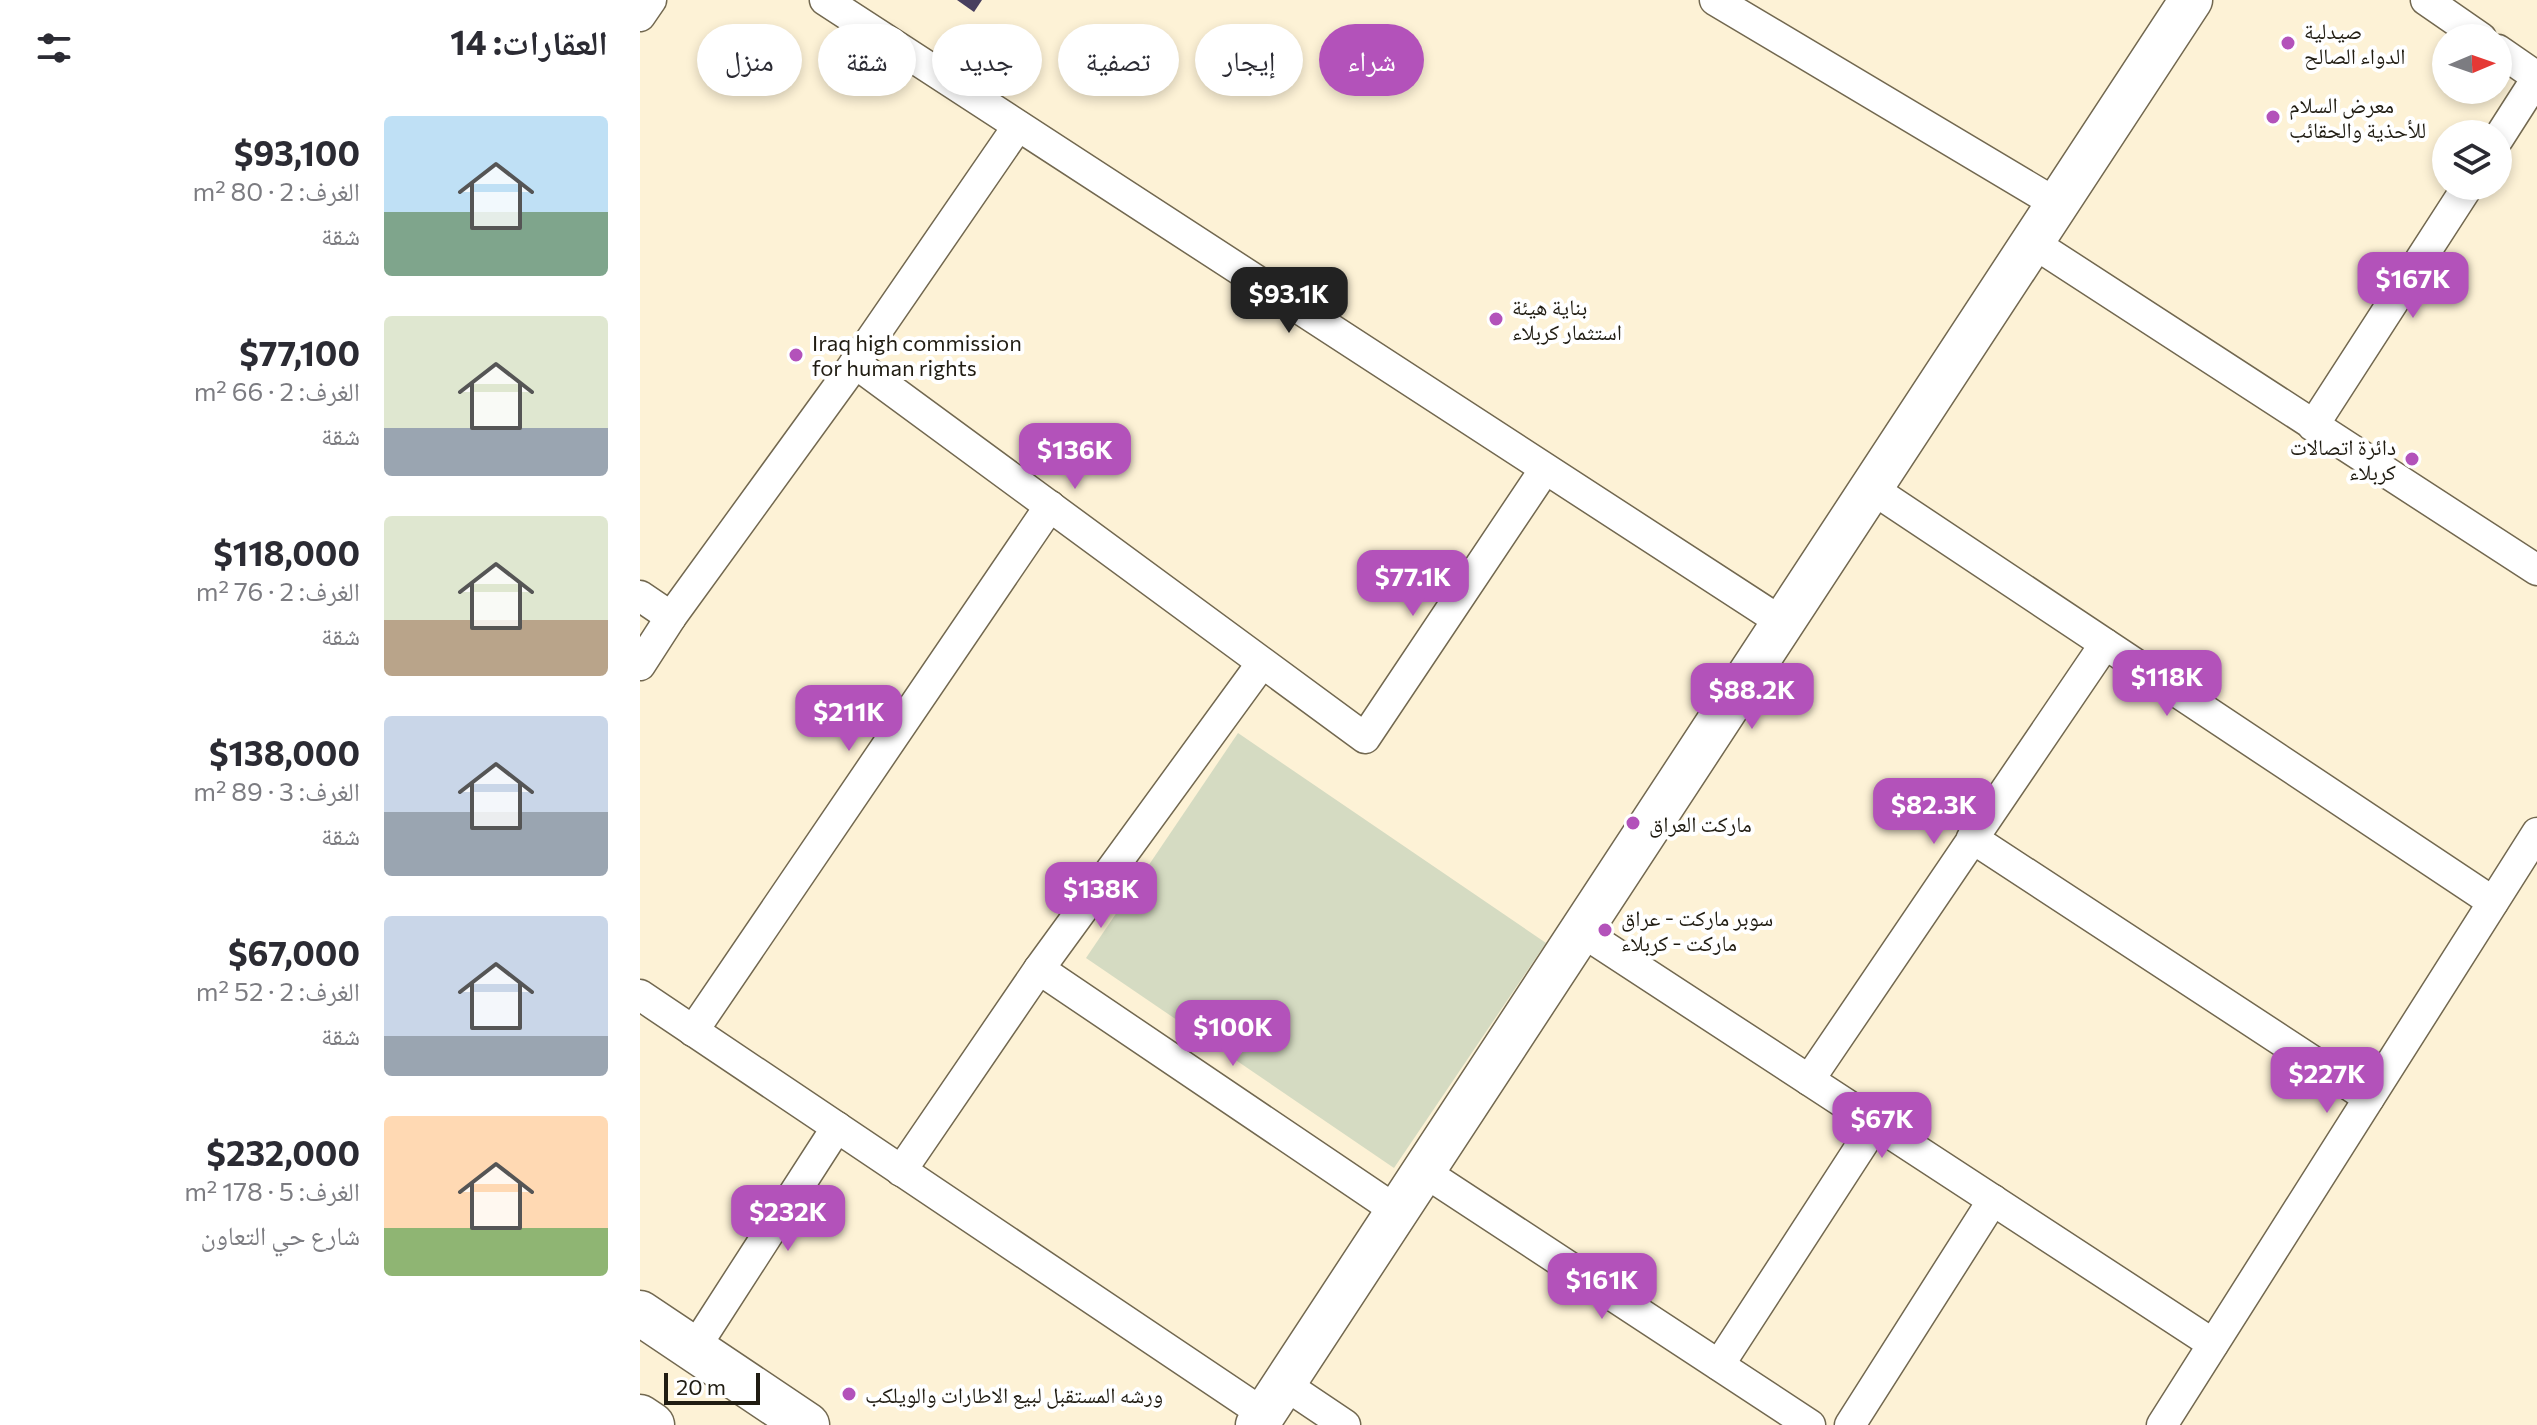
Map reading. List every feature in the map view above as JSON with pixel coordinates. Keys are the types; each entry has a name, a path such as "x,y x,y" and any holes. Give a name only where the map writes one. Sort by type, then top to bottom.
{"main road":[{"path":"640,1313 807,1425"},
{"path":"640,1417 652,1425"}],"street":[{"path":"640,16 651,0"},
{"path":"825,0 1783,623"},
{"path":"1269,1408 2191,0"},
{"path":"2426,0 2461,24"},
{"path":"1734,5 2057,204"},
{"path":"2510,120 2537,77 2512,60"},
{"path":"640,665 671,617 855,363 1018,126"},
{"path":"2313,426 2459,200"},
{"path":"2032,242 2537,570"},
{"path":"855,363 1365,738 1545,469"},
{"path":"1871,488 2493,902"},
{"path":"693,1031 1050,506"},
{"path":"640,596 671,617"},
{"path":"1809,1080 2105,644"},
{"path":"901,1171 1039,969 1262,663"},
{"path":"2162,1425 2537,833"},
{"path":"1972,838 2369,1098"},
{"path":"1581,931 2213,1344"},
{"path":"1039,969 1397,1211"},
{"path":"640,995 901,1171 1269,1408 1345,1425"},
{"path":"1719,1365 1876,1123"},
{"path":"694,1349 837,1127"},
{"path":"1423,1171 1810,1425"},
{"path":"1850,1425 1993,1200"}],"green space":[{"path":"1238,733 1546,943 1394,1168 1086,958"}],"building":[{"path":"957,0 982,0 974,12"}],"place":[{"name":"صيدلية الدواء الصالح","path":"2288,43"},
{"name":"معرض السلام للأحذية والحقائب","path":"2273,117"},
{"name":"بناية هيئة استثمار كربلاء","path":"1496,319"},
{"name":"Iraq high commission for human rights","path":"796,355"},
{"name":"دائرة اتصالات كربلاء","path":"2412,459"},
{"name":"ماركت العراق","path":"1633,823"},
{"name":"سوبر ماركت - عراق ماركت - كربلاء","path":"1605,930"},
{"name":"ورشه المستقبل لبيع الاطارات والويلكب","path":"849,1394"}]}
